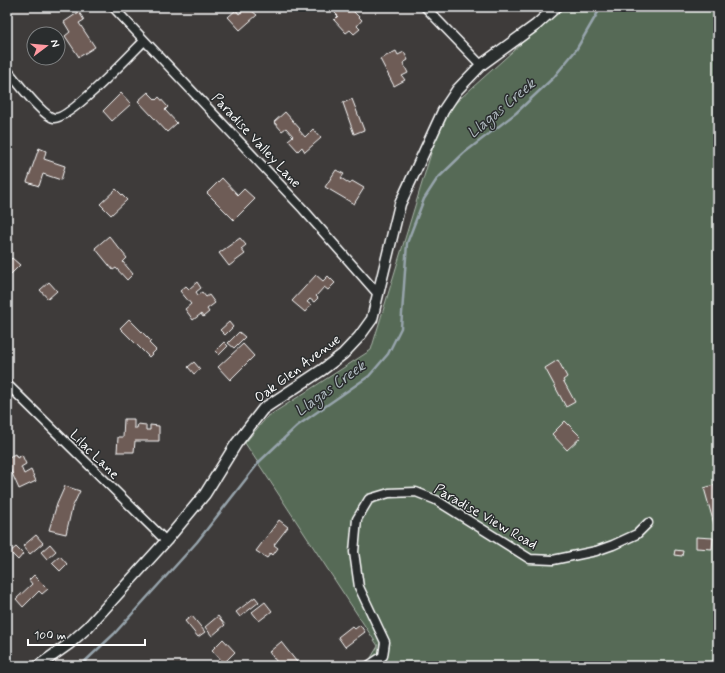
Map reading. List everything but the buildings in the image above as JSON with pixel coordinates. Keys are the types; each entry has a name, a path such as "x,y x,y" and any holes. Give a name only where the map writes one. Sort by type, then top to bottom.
{"street":[{"name":"Paradise Valley Lane","path":"113,7 303,209 378,294"},
{"path":"425,7 481,65"},
{"name":"Oak Glen Avenue","path":"38,666 69,644 88,627 166,541 205,494 236,444 263,409 322,370 343,354 359,337 372,318 400,204 443,111 457,90 481,65 536,25 556,7"},
{"path":"7,70 45,113 54,118 60,117 80,104 144,41"},
{"name":"Lilac Lane","path":"7,384 166,541"},
{"name":"Paradise View Road","path":"368,666 383,656 385,642 359,587 354,552 357,519 369,499 389,493 416,492 436,500 530,559 553,560 613,546 637,534 648,523"}],"green space":[{"path":"562,7 718,7 718,666 366,666 378,646 245,443 267,417 371,350 443,114"}],"waterway":[{"name":"Llagas Creek","path":"80,666 114,634 197,542 260,461 297,426 369,376 388,354 401,328 407,243 424,199 437,179 464,153 516,113 554,77 576,50 601,7"}]}
